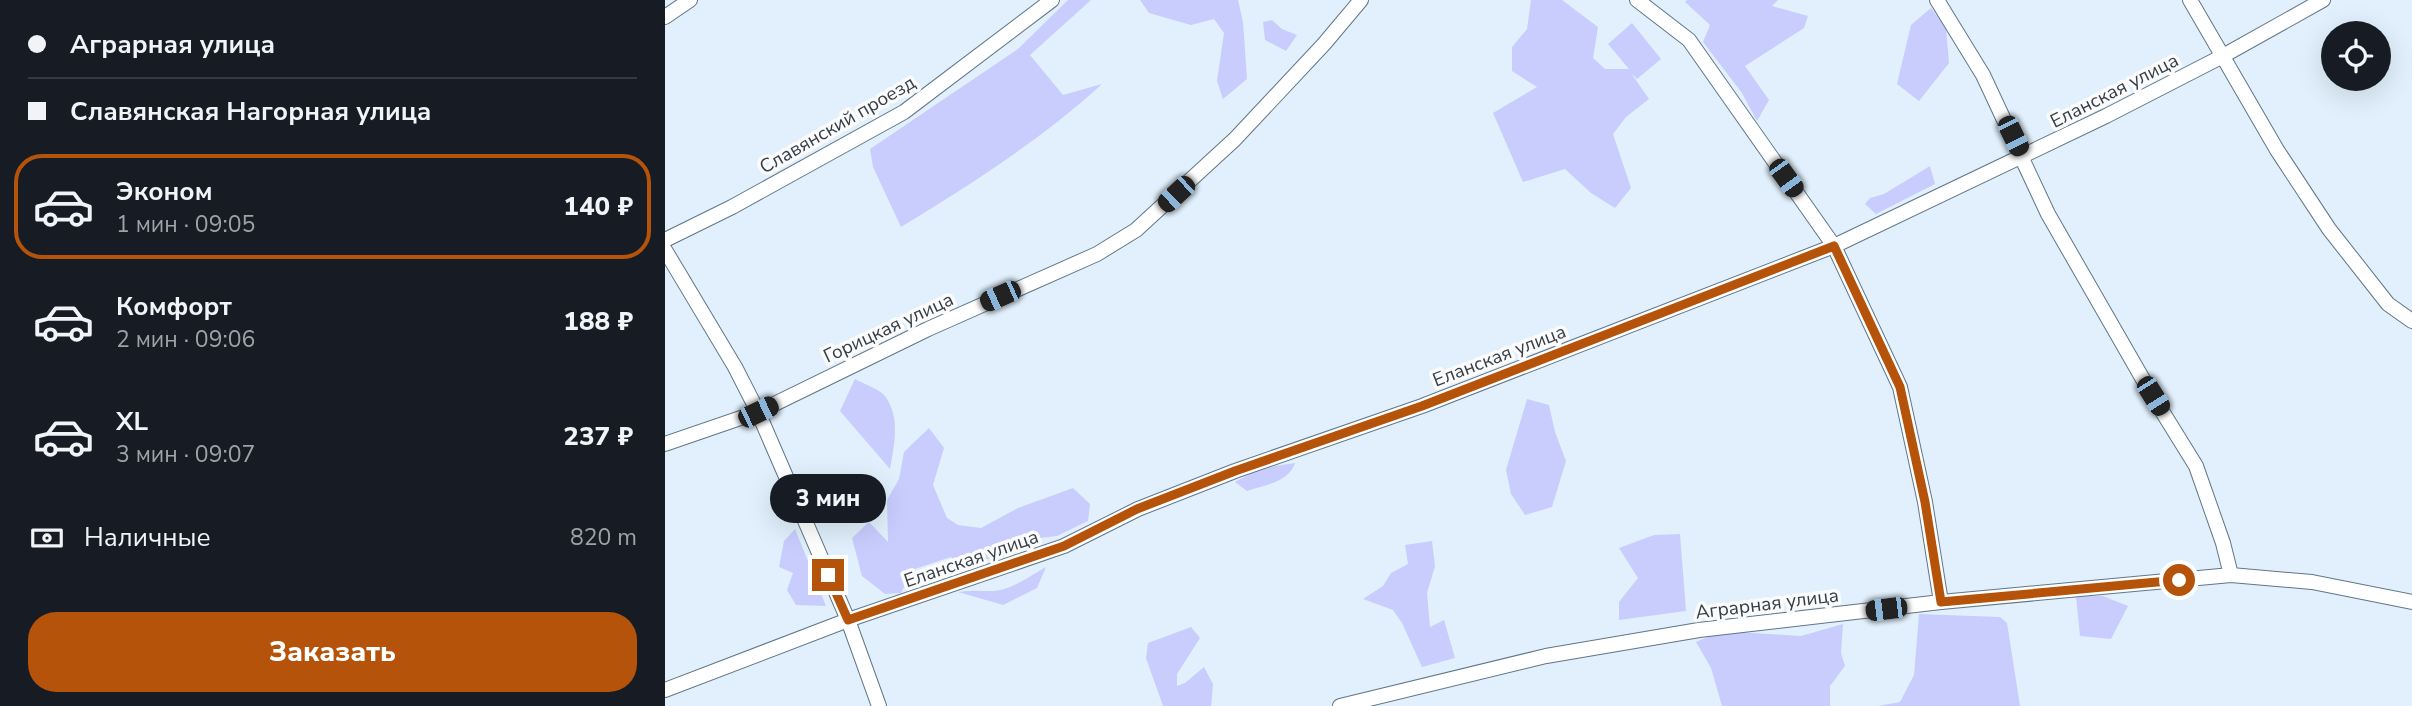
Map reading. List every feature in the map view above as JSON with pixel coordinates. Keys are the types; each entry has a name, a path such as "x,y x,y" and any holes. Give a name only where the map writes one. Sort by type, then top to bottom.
{"street":[{"path":"665,17 690,0"},
{"name":"Славянский проезд","path":"665,240 904,112 1052,0"},
{"name":"Горицкая улица","path":"665,444 758,412 928,328 1097,254 1136,230 1235,139 1361,0"},
{"path":"1637,0 1689,40 1834,246 1900,387 1925,502 1941,602"},
{"path":"1937,0 1983,75 2049,214 2196,466 2223,543 2231,575"},
{"path":"2190,0 2277,150 2329,229 2388,304 2412,321"},
{"name":"Еланская улица","path":"665,690 848,620 1064,546 1137,509 1235,471 1422,406 1834,246 2221,57 2323,0"},
{"path":"665,250 735,367 758,412 848,620 879,706"},
{"name":"Аграрная улица","path":"1340,706 1546,656 1699,631 1941,602 2231,575 2312,582 2412,602"}],"shaded area":[{"path":"1068,0 1091,0 1030,55 1063,95 1102,84 1030,143 901,227 873,167 870,149 1018,49"},
{"path":"1140,0 1238,0 1243,22 1247,79 1223,99 1217,81 1224,33 1214,19 1191,25 1149,13"},
{"path":"1531,0 1562,0 1598,27 1593,58 1605,69 1629,69 1608,44 1632,23 1661,59 1637,79 1631,73 1649,99 1626,117 1613,134 1631,188 1615,208 1591,193 1565,169 1523,182 1493,113 1537,87 1512,71 1512,47 1527,29"},
{"path":"1778,0 1772,6 1808,16 1804,28 1745,66 1769,100 1757,121 1742,93 1703,42 1710,25 1685,2"},
{"path":"1931,8 1946,28 1949,63 1919,101 1897,84 1911,25"},
{"path":"1272,20 1282,29 1297,35 1286,51 1265,40 1263,22"},
{"path":"1930,166 1935,184 1876,214 1865,204 1870,198 1884,194"},
{"path":"855,379 882,393 890,405 895,432 890,469 840,411"},
{"path":"1527,399 1549,405 1555,432 1566,461 1552,507 1525,515 1511,494 1506,470"},
{"path":"929,428 944,448 933,485 947,518 958,525 981,528 1018,508 1073,488 1090,504 1088,521 1057,536 1031,539 964,570 951,557 912,570 901,593 885,594 862,576 852,538 869,522 888,542 887,500 899,479 904,452"},
{"path":"1295,463 1287,475 1269,485 1247,491 1235,482 1261,468"},
{"path":"795,529 826,606 796,605 787,590 793,573 779,567 784,541"},
{"path":"1680,534 1686,611 1619,620 1619,602 1638,578 1619,548 1654,535"},
{"path":"1432,541 1435,566 1427,593 1430,627 1444,620 1455,658 1422,667 1402,623 1393,610 1363,599 1383,586 1391,573 1408,564 1405,545"},
{"path":"1046,567 1037,588 1003,605 958,592 1000,590 1021,582"},
{"path":"2076,596 2103,596 2128,606 2111,639 2080,636"},
{"path":"1919,614 2000,617 2007,623 2020,706 1878,706 1900,702 1914,675"},
{"path":"1843,624 1841,653 1845,666 1830,686 1830,706 1722,706 1711,668 1696,642 1721,631 1801,636"},
{"path":"1191,627 1200,638 1177,674 1177,686 1185,683 1204,667 1213,684 1211,706 1163,706 1146,658 1148,643"}],"route":[{"path":"828,575 848,620 1064,546 1137,509 1235,471 1422,406 1834,246 1900,387 1925,502 1941,602 2179,580"}]}
